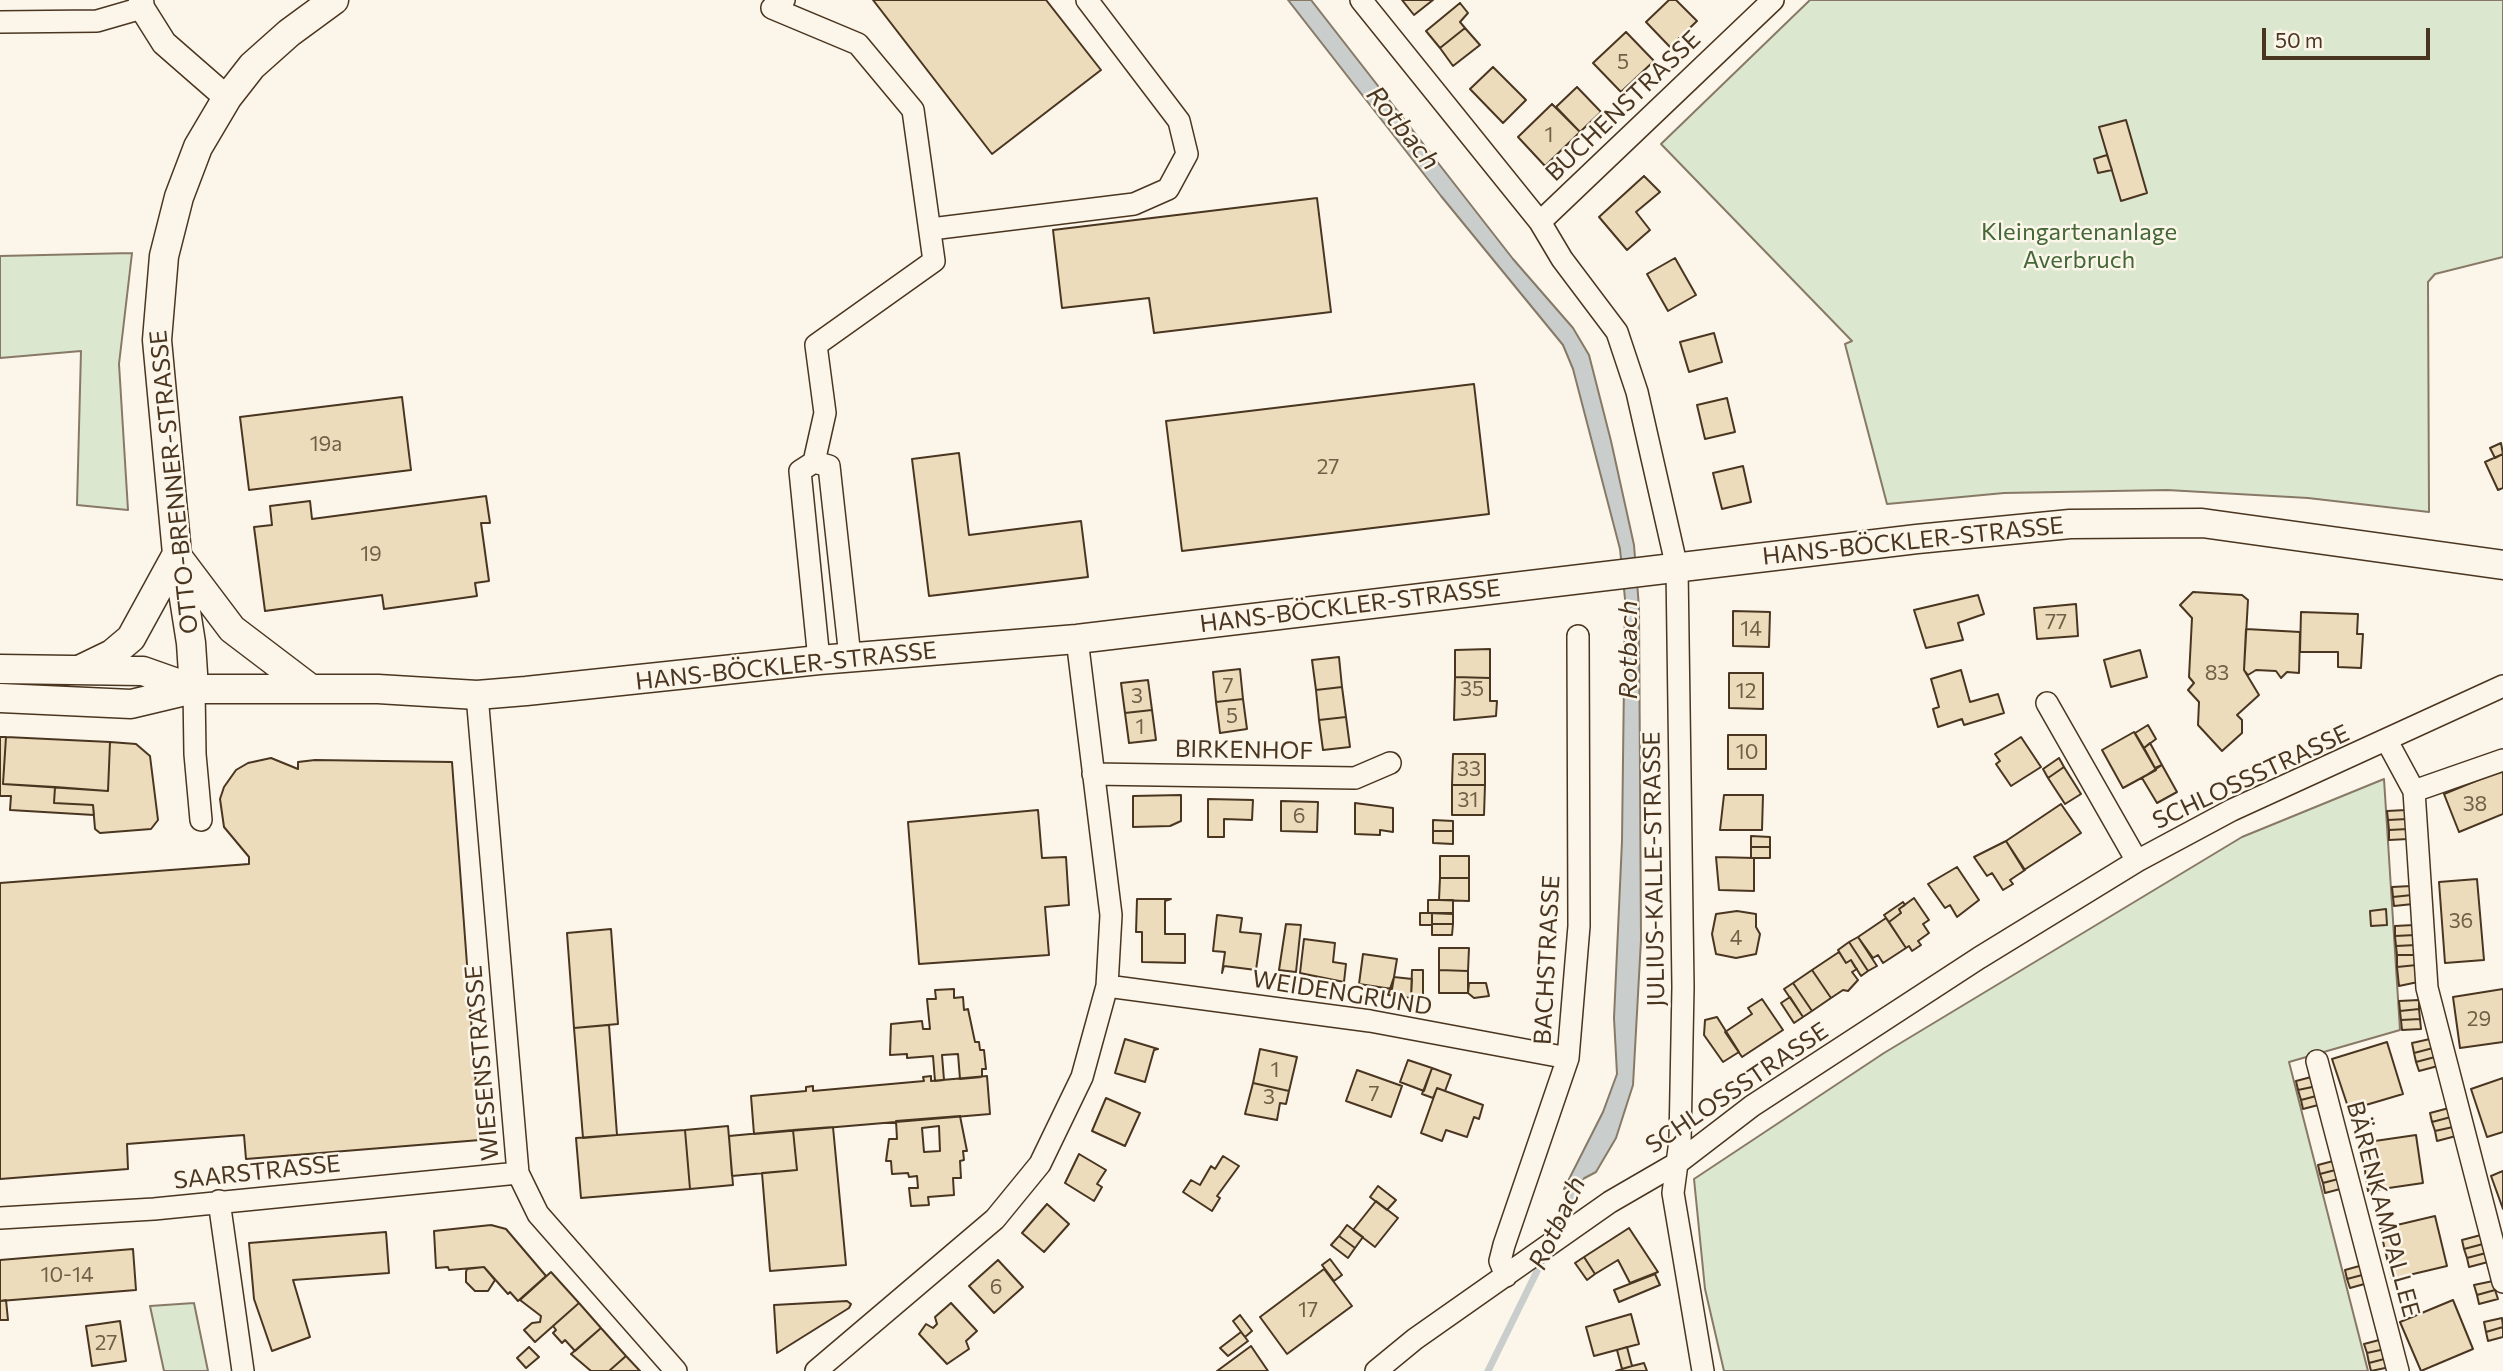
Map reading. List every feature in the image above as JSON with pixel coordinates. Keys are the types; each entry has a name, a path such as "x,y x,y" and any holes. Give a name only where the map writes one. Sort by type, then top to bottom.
{"main road":[{"name":"OTTO-BRENNER-STRASSE","path":"194,689 191,643 177,554 157,340 164,256 179,197 198,147 227,99 252,66 289,33 334,0"},
{"name":"HANS-BÖCKLER-STRASSE","path":"0,698 131,704 194,689 378,689 477,695 850,657 1077,639 2070,524 2189,523 2313,537 2503,565"},
{"name":"HANS-BÖCKLER-STRASSE","path":"73,672 113,654 131,638 177,554"},
{"path":"177,554 232,629 311,689"},
{"name":"HANS-BÖCKLER-STRASSE","path":"0,669 144,671 194,689"}],"street":[{"path":"784,0 772,8 858,44 913,110 934,261 816,345 825,414 814,466 820,660"},
{"path":"930,229 1134,204 1168,189 1187,154 1179,121 1087,0"},
{"name":"JULIUS-KALLE-STRASSE","path":"1361,0 1540,222 1562,259 1618,332 1637,392 1677,568 1682,987 1679,1162 1673,1193 1703,1371"},
{"name":"BUCHENSTRASSE","path":"1540,222 1773,0"},
{"path":"0,22 97,21 142,4 164,43 227,99"},
{"path":"814,466 850,657"},
{"name":"BACHSTRASSE","path":"1506,1276 1500,1261 1504,1245 1568,1058 1579,926 1578,636"},
{"path":"816,1371 995,1219 1040,1164 1082,1077 1107,986 1111,915 1077,639"},
{"name":"SCHLOSSSTRASSE","path":"1376,1371 1415,1339 1610,1202 1679,1162 1752,1106 1979,958 2137,861 2232,810 2503,687"},
{"path":"194,689 195,754 201,820"},
{"name":"WIESENSTRASSE","path":"477,695 518,1174 538,1214 676,1371"},
{"name":"SCHLOSSSTRASSE","path":"2047,703 2137,861"},
{"name":"SCHLOSSSTRASSE","path":"2388,741 2414,791 2427,988 2503,1282"},
{"path":"2414,791 2503,760"},
{"name":"BIRKENHOF","path":"1093,774 1355,778 1371,774 1390,763"},
{"name":"WEIDENGRUND","path":"1107,986 1370,1021 1568,1058"},
{"name":"BÄRENKAMPALLEE","path":"2317,1061 2398,1371"},
{"name":"SAARSTRASSE","path":"0,1218 518,1174"},
{"path":"219,1201 243,1371"}],"green space":[{"name":"Kleingartenanlage Averbruch","path":"1810,0 2503,0 2503,257 2435,274 2428,282 2429,512 2308,498 2167,490 2004,493 1887,504 1845,344 1852,341 1661,144"},
{"path":"132,253 119,364 128,510 77,505 81,351 0,358 0,256"},
{"path":"2384,779 2400,1030 2289,1062 2368,1371 1724,1371 1705,1289 1694,1179 1884,1053 2242,837"},
{"path":"194,1303 208,1371 164,1371 150,1306"}],"water":[{"path":"1288,0 1311,0 1513,259 1573,328 1589,355 1611,441 1634,545 1639,607 1641,940 1633,1085 1616,1138 1596,1172 1564,1189 1603,1112 1617,1074 1614,1018 1622,841 1625,599 1620,549 1573,369 1563,345 1441,196"}],"building":[{"path":"873,0 1046,0 1101,70 992,154"},
{"path":"1402,0 1433,0 1414,15"},
{"path":"1669,0 1676,0 1697,21 1670,47 1646,22"},
{"path":"1460,3 1468,13 1460,22 1465,28 1440,48 1426,31"},
{"path":"1465,28 1480,45 1453,66 1440,48"},
{"path":"1626,32 1654,61 1621,92 1593,63"},
{"path":"1493,67 1526,100 1503,123 1470,89"},
{"path":"1577,87 1601,112 1580,132 1556,107"},
{"path":"1552,104 1580,132 1545,166 1518,137"},
{"path":"2126,120 2147,193 2121,201 2099,127"},
{"path":"2107,155 2112,170 2098,173 2094,159"},
{"path":"1644,176 1660,192 1636,212 1650,230 1627,250 1599,217"},
{"path":"1317,198 1331,312 1154,333 1149,298 1062,308 1053,230"},
{"path":"1675,258 1696,295 1668,311 1647,274"},
{"path":"1714,333 1722,362 1689,372 1680,342"},
{"path":"1474,384 1489,514 1182,551 1166,421"},
{"path":"402,397 411,470 249,490 240,417"},
{"path":"1727,398 1735,432 1705,439 1697,405"},
{"path":"2501,443 2503,454 2495,458 2490,448"},
{"path":"959,453 969,535 1081,521 1088,577 929,596 912,459"},
{"path":"2503,454 2503,488 2498,490 2485,462"},
{"path":"1743,466 1751,502 1722,509 1713,473"},
{"path":"486,496 490,523 481,523 489,581 475,583 477,596 384,609 382,595 265,611 254,527 272,525 270,506 310,501 312,519"},
{"path":"2193,592 2242,595 2248,600 2244,670 2259,695 2237,715 2242,720 2242,733 2222,751 2198,725 2199,702 2188,690 2194,683 2189,677 2192,618 2180,605"},
{"path":"1978,595 1984,614 1958,623 1963,640 1926,648 1914,610"},
{"path":"2076,604 2078,636 2037,639 2034,608"},
{"path":"1733,611 1770,612 1769,647 1733,646"},
{"path":"2301,612 2358,614 2357,634 2363,634 2361,668 2338,667 2338,652 2300,652"},
{"path":"2246,629 2300,632 2299,673 2287,672 2281,678 2276,671 2256,670 2248,675 2244,670"},
{"path":"1490,649 1490,678 1455,677 1455,650"},
{"path":"2140,650 2147,677 2111,687 2104,660"},
{"path":"1339,657 1342,687 1316,690 1312,660"},
{"path":"1240,669 1243,699 1216,702 1213,672"},
{"path":"1961,670 1970,702 1998,694 2004,713 1964,725 1962,719 1938,727 1933,709 1939,707 1931,679"},
{"path":"1729,673 1763,673 1763,709 1729,708"},
{"path":"1455,677 1490,678 1490,701 1497,701 1496,716 1454,720"},
{"path":"1148,680 1152,710 1125,713 1121,683"},
{"path":"1342,687 1346,717 1319,720 1316,690"},
{"path":"1243,699 1247,729 1220,733 1216,702"},
{"path":"1152,710 1156,740 1129,743 1125,713"},
{"path":"1346,717 1350,747 1323,750 1319,720"},
{"path":"2148,725 2156,739 2144,748 2135,733"},
{"path":"2134,732 2156,770 2123,788 2102,750"},
{"path":"1728,735 1766,735 1766,769 1728,769"},
{"path":"0,737 6,737 3,784 55,787 54,803 93,805 94,815 10,810 11,796 0,796"},
{"path":"6,737 110,742 108,791 3,784"},
{"path":"2021,737 2041,767 2011,786 1996,764 2000,761 1995,754"},
{"path":"110,742 136,744 150,756 158,820 151,829 100,833 95,829 93,805 54,803 55,787 108,791"},
{"path":"2150,743 2162,765 2155,768 2144,748"},
{"path":"1453,754 1485,754 1485,785 1452,785"},
{"path":"271,758 298,769 298,762 315,760 452,762 480,1140 246,1159 244,1135 127,1144 128,1169 0,1179 0,883 249,864 249,857 224,827 220,799 224,787 236,770 248,763"},
{"path":"2059,758 2064,767 2048,778 2043,769"},
{"path":"2162,765 2177,792 2157,803 2142,778"},
{"path":"2064,767 2081,794 2065,804 2048,778"},
{"path":"2503,770 2503,814 2459,832 2444,794"},
{"path":"1452,785 1485,785 1484,815 1452,815"},
{"path":"1181,795 1181,821 1170,826 1133,827 1133,796"},
{"path":"1724,795 1763,795 1762,830 1720,830"},
{"path":"1208,799 1253,800 1252,820 1224,819 1224,837 1208,837"},
{"path":"1281,801 1318,802 1317,832 1281,831"},
{"path":"1355,803 1393,808 1393,832 1380,830 1380,835 1355,834"},
{"path":"2061,804 2081,833 2024,870 2006,841"},
{"path":"1038,810 1042,858 1066,857 1069,905 1045,907 1049,955 919,964 908,822"},
{"path":"2406,810 2407,819 2388,820 2387,811"},
{"path":"2407,819 2408,829 2389,830 2388,820"},
{"path":"1433,820 1453,821 1453,831 1433,831"},
{"path":"2408,829 2408,839 2389,840 2389,830"},
{"path":"1433,831 1453,831 1453,844 1433,843"},
{"path":"1751,836 1770,837 1770,847 1751,847"},
{"path":"2006,841 2025,870 2010,880 2013,884 2003,890 1992,873 1987,876 1974,857"},
{"path":"1751,847 1770,847 1770,858 1751,858"},
{"path":"1440,856 1469,856 1469,878 1440,878"},
{"path":"1716,857 1754,858 1754,891 1719,890"},
{"path":"1957,867 1979,900 1957,917 1950,905 1945,908 1928,884"},
{"path":"1440,878 1469,878 1469,901 1439,900"},
{"path":"2477,879 2484,960 2445,963 2439,882"},
{"path":"2411,886 2412,895 2393,897 2392,887"},
{"path":"2412,895 2413,904 2394,906 2393,897"},
{"path":"1914,898 1929,920 1923,924 1929,933 1918,941 1921,945 1912,951 1909,946 1906,948 1889,922 1901,913 1899,909"},
{"path":"1137,899 1171,899 1165,901 1165,934 1185,934 1185,963 1142,962 1142,932 1136,932"},
{"path":"1428,900 1453,900 1453,914 1428,913"},
{"path":"1903,902 1905,905 1899,909 1901,913 1889,922 1884,915"},
{"path":"2386,909 2387,925 2371,926 2370,911"},
{"path":"1737,911 1756,914 1756,927 1760,934 1756,954 1736,958 1716,954 1712,934 1716,914"},
{"path":"1420,913 1432,913 1432,925 1420,925"},
{"path":"1432,913 1453,913 1453,924 1432,924"},
{"path":"1217,915 1242,918 1240,932 1261,934 1256,970 1224,966 1222,973 1225,952 1213,951"},
{"path":"1886,918 1906,948 1883,963 1878,955 1873,958 1858,937"},
{"path":"1286,924 1301,925 1296,972 1279,970"},
{"path":"1432,924 1453,924 1452,935 1432,935"},
{"path":"2414,925 2415,935 2395,936 2395,926"},
{"path":"611,929 618,1024 574,1028 567,933"},
{"path":"2415,935 2416,945 2396,946 2395,936"},
{"path":"1858,937 1877,966 1868,971 1849,942"},
{"path":"1304,939 1335,943 1333,962 1346,964 1344,982 1300,973"},
{"path":"1849,942 1868,971 1861,976 1851,960 1846,963 1838,950"},
{"path":"2416,945 2416,955 2397,955 2396,946"},
{"path":"1439,948 1469,948 1468,971 1439,970"},
{"path":"1839,952 1846,963 1851,960 1857,969 1852,972 1858,980 1848,991 1843,990 1831,998 1812,970"},
{"path":"1363,954 1397,959 1392,989 1359,984"},
{"path":"2397,955 2416,955 2417,965 2397,967"},
{"path":"2417,965 2418,982 2399,986 2397,967"},
{"path":"1412,970 1423,970 1423,999 1411,998"},
{"path":"1439,970 1468,971 1468,993 1439,993"},
{"path":"1812,970 1831,998 1812,1011 1793,983"},
{"path":"1394,977 1412,979 1411,998 1388,995"},
{"path":"1469,983 1486,983 1489,996 1474,998 1468,993"},
{"path":"1793,983 1812,1011 1803,1017 1784,989"},
{"path":"954,989 954,998 963,997 964,1010 968,1009 975,1042 979,1042 980,1050 984,1050 986,1069 982,1069 982,1077 960,1079 958,1054 942,1055 944,1080 935,1081 933,1056 907,1058 907,1054 890,1055 891,1024 922,1021 923,1029 930,1029 927,999 936,999 935,990"},
{"path":"2503,989 2503,1042 2460,1048 2453,997"},
{"path":"1790,997 1803,1017 1794,1023 1781,1003"},
{"path":"1762,999 1783,1030 1742,1057 1725,1032 1752,1014 1748,1008"},
{"path":"2419,1000 2419,1009 2400,1011 2399,1001"},
{"path":"2419,1009 2420,1019 2401,1020 2400,1011"},
{"path":"1717,1017 1739,1052 1723,1062 1704,1035 1705,1020"},
{"path":"2420,1019 2421,1029 2402,1030 2401,1020"},
{"path":"609,1025 617,1135 583,1138 574,1028"},
{"path":"1125,1039 1158,1049 1154,1050 1145,1082 1115,1073"},
{"path":"2430,1039 2433,1048 2414,1053 2412,1043"},
{"path":"2387,1042 2403,1094 2349,1110 2332,1059"},
{"path":"2433,1048 2435,1057 2416,1062 2414,1053"},
{"path":"1260,1049 1297,1057 1289,1091 1253,1083"},
{"path":"2435,1057 2438,1066 2419,1071 2416,1062"},
{"path":"1408,1060 1432,1068 1424,1091 1400,1082"},
{"path":"1432,1068 1451,1075 1445,1091 1437,1088 1433,1098 1422,1094"},
{"path":"1357,1070 1402,1086 1391,1117 1346,1101"},
{"path":"931,1076 931,1081 987,1076 990,1114 754,1134 751,1096 806,1091 806,1087 813,1086 813,1091 924,1081 923,1077"},
{"path":"2315,1076 2317,1086 2298,1090 2296,1081"},
{"path":"2503,1078 2503,1132 2487,1137 2471,1089"},
{"path":"1253,1083 1289,1091 1286,1104 1280,1103 1277,1120 1245,1114"},
{"path":"2317,1086 2320,1095 2301,1100 2298,1090"},
{"path":"1437,1088 1483,1105 1479,1119 1474,1117 1467,1137 1446,1130 1442,1141 1421,1133"},
{"path":"2320,1095 2322,1104 2303,1109 2301,1100"},
{"path":"1106,1098 1140,1113 1125,1146 1092,1131"},
{"path":"2449,1108 2451,1117 2432,1122 2430,1113"},
{"path":"960,1116 967,1151 963,1151 964,1160 960,1161 961,1178 953,1178 954,1195 928,1197 929,1205 911,1206 909,1188 918,1188 917,1176 909,1177 908,1173 892,1174 891,1161 886,1161 889,1139 897,1139 896,1121","holes":["939,1126 940,1151 924,1152 922,1128"]},
{"path":"2451,1117 2453,1127 2435,1131 2432,1122"},
{"path":"728,1126 733,1185 690,1189 685,1130"},
{"path":"833,1127 846,1265 770,1271 762,1173 797,1170 793,1130"},
{"path":"2453,1127 2456,1136 2437,1141 2435,1131"},
{"path":"685,1130 690,1189 581,1198 576,1138"},
{"path":"793,1130 797,1170 732,1176 729,1136"},
{"path":"2416,1135 2423,1183 2368,1191 2361,1143"},
{"path":"1079,1154 1106,1170 1097,1184 1102,1187 1094,1201 1065,1183"},
{"path":"1223,1156 1239,1166 1217,1196 1220,1198 1212,1211 1183,1192 1191,1180 1200,1185 1211,1166 1215,1169"},
{"path":"2337,1160 2339,1169 2320,1174 2318,1165"},
{"path":"2339,1169 2342,1178 2323,1183 2320,1174"},
{"path":"2503,1171 2503,1209 2491,1176"},
{"path":"2342,1178 2344,1188 2325,1193 2323,1183"},
{"path":"1378,1186 1396,1200 1387,1210 1370,1197"},
{"path":"1376,1201 1398,1218 1375,1247 1353,1230"},
{"path":"1047,1204 1069,1224 1044,1252 1022,1233"},
{"path":"2435,1216 2447,1266 2392,1279 2380,1229"},
{"path":"491,1225 506,1229 546,1276 518,1301 510,1292 508,1294 484,1267 449,1270 448,1267 436,1268 434,1231"},
{"path":"1347,1225 1363,1237 1355,1248 1339,1236"},
{"path":"1629,1228 1658,1272 1630,1283 1618,1260 1595,1274 1584,1257"},
{"path":"386,1232 389,1273 293,1280 310,1337 272,1351 254,1299 249,1243"},
{"path":"2481,1235 2483,1244 2464,1249 2462,1240"},
{"path":"1339,1236 1355,1248 1348,1258 1331,1245"},
{"path":"2483,1244 2486,1253 2467,1258 2464,1249"},
{"path":"133,1249 136,1290 0,1301 0,1260"},
{"path":"2486,1253 2488,1262 2469,1267 2467,1258"},
{"path":"1584,1257 1595,1274 1587,1280 1575,1263"},
{"path":"1330,1259 1342,1275 1334,1281 1322,1265"},
{"path":"998,1260 1023,1287 994,1313 969,1286"},
{"path":"2363,1265 2366,1274 2347,1279 2345,1270"},
{"path":"484,1267 495,1280 488,1291 475,1291 466,1282 467,1269"},
{"path":"1324,1269 1352,1306 1287,1354 1260,1317"},
{"path":"551,1272 579,1303 535,1342 524,1330 532,1323 540,1322 541,1316 520,1300"},
{"path":"1655,1274 1660,1285 1619,1302 1614,1290"},
{"path":"2366,1274 2368,1283 2350,1288 2347,1279"},
{"path":"2493,1281 2495,1290 2477,1295 2474,1285"},
{"path":"2495,1290 2498,1299 2479,1304 2477,1295"},
{"path":"6,1300 8,1320 0,1320 0,1301"},
{"path":"2453,1300 2473,1349 2421,1371 2400,1322"},
{"path":"847,1301 851,1304 849,1308 777,1353 774,1305"},
{"path":"579,1303 601,1328 575,1351 565,1340 562,1343 553,1333 556,1330 553,1326"},
{"path":"951,1303 977,1331 966,1341 969,1349 947,1364 919,1334 926,1324 933,1328 937,1324 935,1317"},
{"path":"1631,1314 1639,1344 1594,1356 1586,1327"},
{"path":"1240,1315 1252,1331 1245,1337 1233,1321"},
{"path":"2502,1318 2503,1327 2486,1332 2484,1322"},
{"path":"120,1321 126,1361 92,1366 86,1326"},
{"path":"2503,1327 2503,1337 2488,1341 2486,1332"},
{"path":"601,1328 626,1356 609,1371 591,1371 571,1354"},
{"path":"1241,1332 1248,1341 1228,1356 1220,1348"},
{"path":"2383,1339 2385,1349 2367,1353 2364,1344"},
{"path":"1251,1346 1268,1371 1217,1371"},
{"path":"529,1347 539,1357 526,1368 517,1358"},
{"path":"1627,1347 1632,1366 1622,1369 1617,1350"},
{"path":"2385,1349 2388,1358 2369,1363 2367,1353"},
{"path":"626,1356 640,1371 609,1371"},
{"path":"2388,1358 2390,1367 2371,1371 2369,1363"},
{"path":"1644,1363 1647,1371 1616,1371 1632,1366"}],"waterway":[{"name":"Rotbach","path":"1554,1233 1581,1174"},
{"name":"Rotbach","path":"1488,1371 1544,1257"}]}
